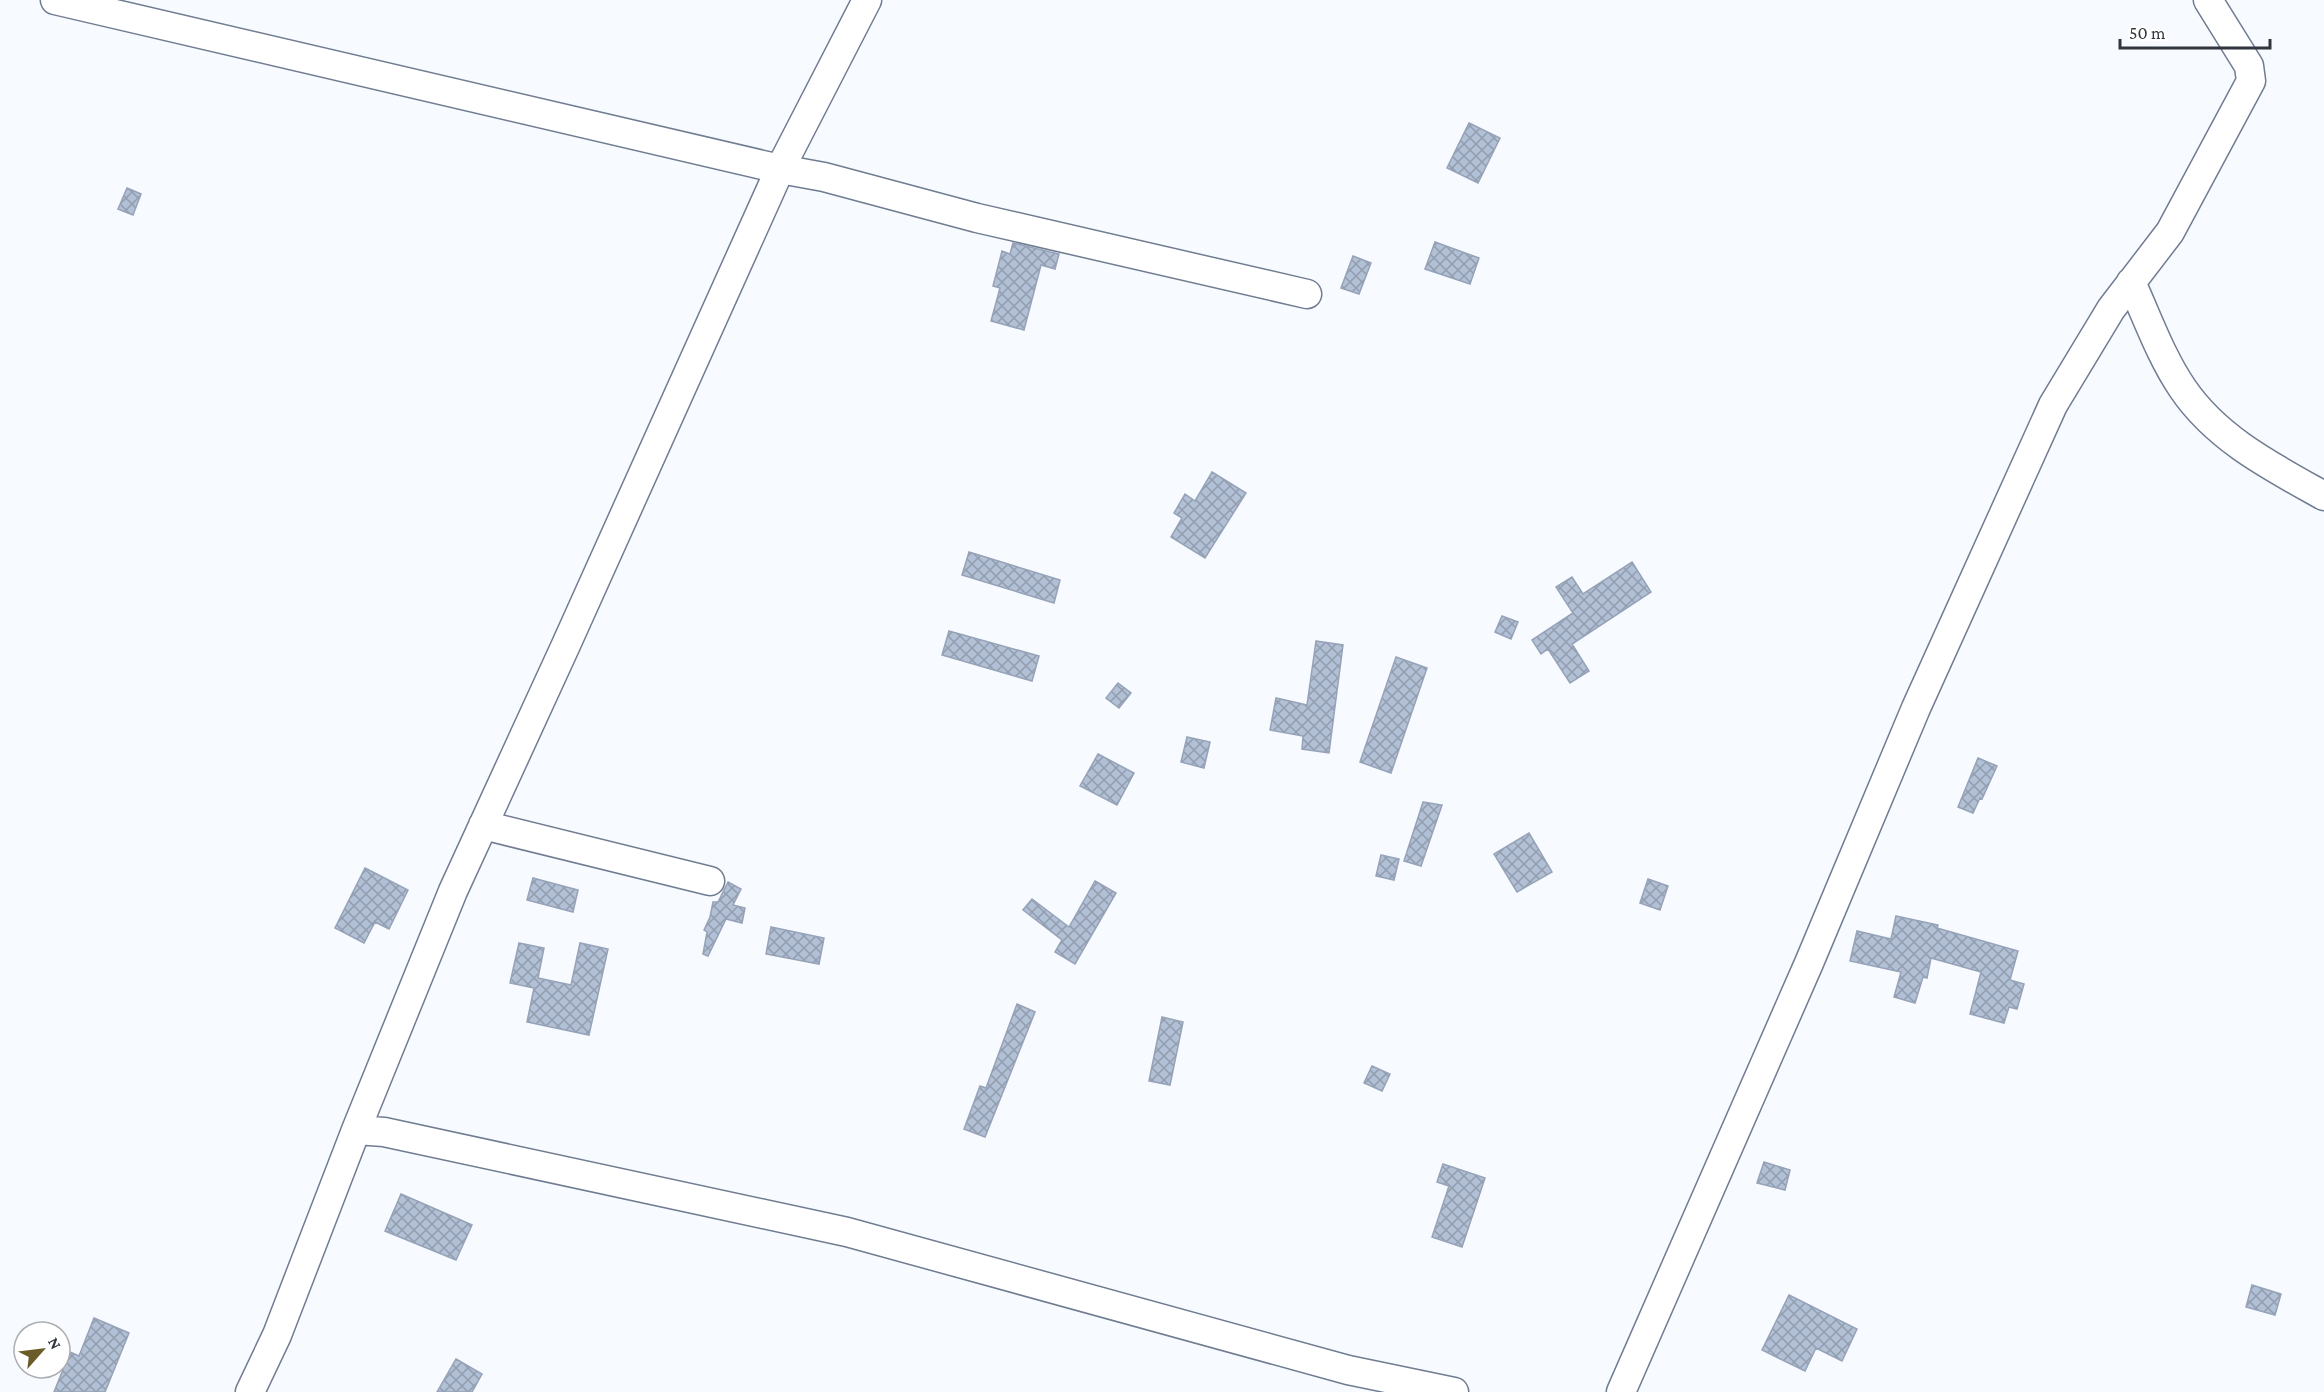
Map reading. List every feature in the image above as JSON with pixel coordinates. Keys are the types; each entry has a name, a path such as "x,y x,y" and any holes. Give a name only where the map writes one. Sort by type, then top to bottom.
{"street":[{"path":"55,0 564,120 824,177 976,218 1306,294"},
{"path":"250,1392 278,1335 356,1130 453,891 780,169 867,0"},
{"path":"1620,1392 1809,963 1916,708 2053,405 2131,282 2170,232 2251,81 2249,66 2208,0"},
{"path":"2131,282 2174,375 2184,391 2206,416 2232,441 2324,496"},
{"path":"483,825 710,881"},
{"path":"356,1130 384,1132 847,1232 1348,1370 1454,1392"}],"building":[{"path":"1469,123 1500,138 1478,183 1447,168"},
{"path":"127,188 141,194 133,215 118,209"},
{"path":"1435,242 1479,258 1470,284 1425,269"},
{"path":"1013,243 1059,254 1055,269 1041,265 1024,330 991,321 1000,288 993,286 1002,251 1010,254"},
{"path":"1353,256 1371,263 1359,294 1341,288"},
{"path":"1212,472 1246,493 1205,558 1171,537 1182,518 1174,513 1185,494 1195,501"},
{"path":"969,552 1060,580 1054,603 962,575"},
{"path":"1632,562 1651,592 1572,644 1589,671 1570,683 1548,649 1541,654 1532,640 1573,613 1556,587 1572,577 1583,594"},
{"path":"1502,616 1518,622 1511,639 1495,632"},
{"path":"949,631 1039,656 1032,681 942,655"},
{"path":"1316,641 1343,645 1329,753 1302,749 1303,736 1270,730 1276,698 1307,705"},
{"path":"1396,657 1427,668 1391,773 1360,762"},
{"path":"1118,683 1131,693 1119,708 1106,698"},
{"path":"1187,737 1210,742 1204,768 1181,762"},
{"path":"1098,754 1134,773 1117,805 1080,786"},
{"path":"1978,758 1997,766 1973,813 1958,807"},
{"path":"1423,802 1442,805 1421,866 1404,861"},
{"path":"1529,833 1552,872 1517,892 1494,854"},
{"path":"1381,855 1399,859 1394,880 1376,876"},
{"path":"365,868 408,890 389,929 375,922 364,943 335,928"},
{"path":"533,878 578,890 573,912 527,900"},
{"path":"1648,879 1668,886 1660,910 1640,903"},
{"path":"1095,881 1116,893 1075,964 1055,952 1062,940 1023,910 1032,899 1069,927"},
{"path":"728,882 741,889 733,905 745,908 742,923 726,919 708,956 703,954 707,932 704,930 713,902 718,902"},
{"path":"1896,916 1938,925 1937,928 2018,951 2010,980 2024,984 2017,1009 2009,1007 2004,1023 1970,1014 1981,972 1931,958 1927,978 1923,977 1915,1003 1894,997 1901,972 1850,961 1857,931 1891,939"},
{"path":"771,927 824,938 819,964 766,954"},
{"path":"519,943 544,948 538,978 571,985 580,943 608,949 589,1035 527,1022 534,988 510,983"},
{"path":"1017,1004 1035,1012 985,1137 964,1129 980,1086 986,1088"},
{"path":"1162,1017 1183,1022 1170,1085 1149,1081"},
{"path":"1372,1066 1390,1074 1382,1091 1364,1083"},
{"path":"1764,1162 1790,1170 1785,1190 1757,1183"},
{"path":"1443,1164 1485,1178 1462,1247 1432,1237 1449,1186 1437,1182"},
{"path":"401,1194 472,1225 456,1260 385,1231"},
{"path":"2252,1285 2281,1294 2275,1315 2246,1307"},
{"path":"1789,1295 1857,1329 1842,1361 1816,1348 1805,1371 1762,1350"},
{"path":"94,1318 129,1333 105,1392 54,1392 59,1380 72,1380 72,1353 79,1356"},
{"path":"456,1359 482,1374 472,1392 437,1392"}]}
